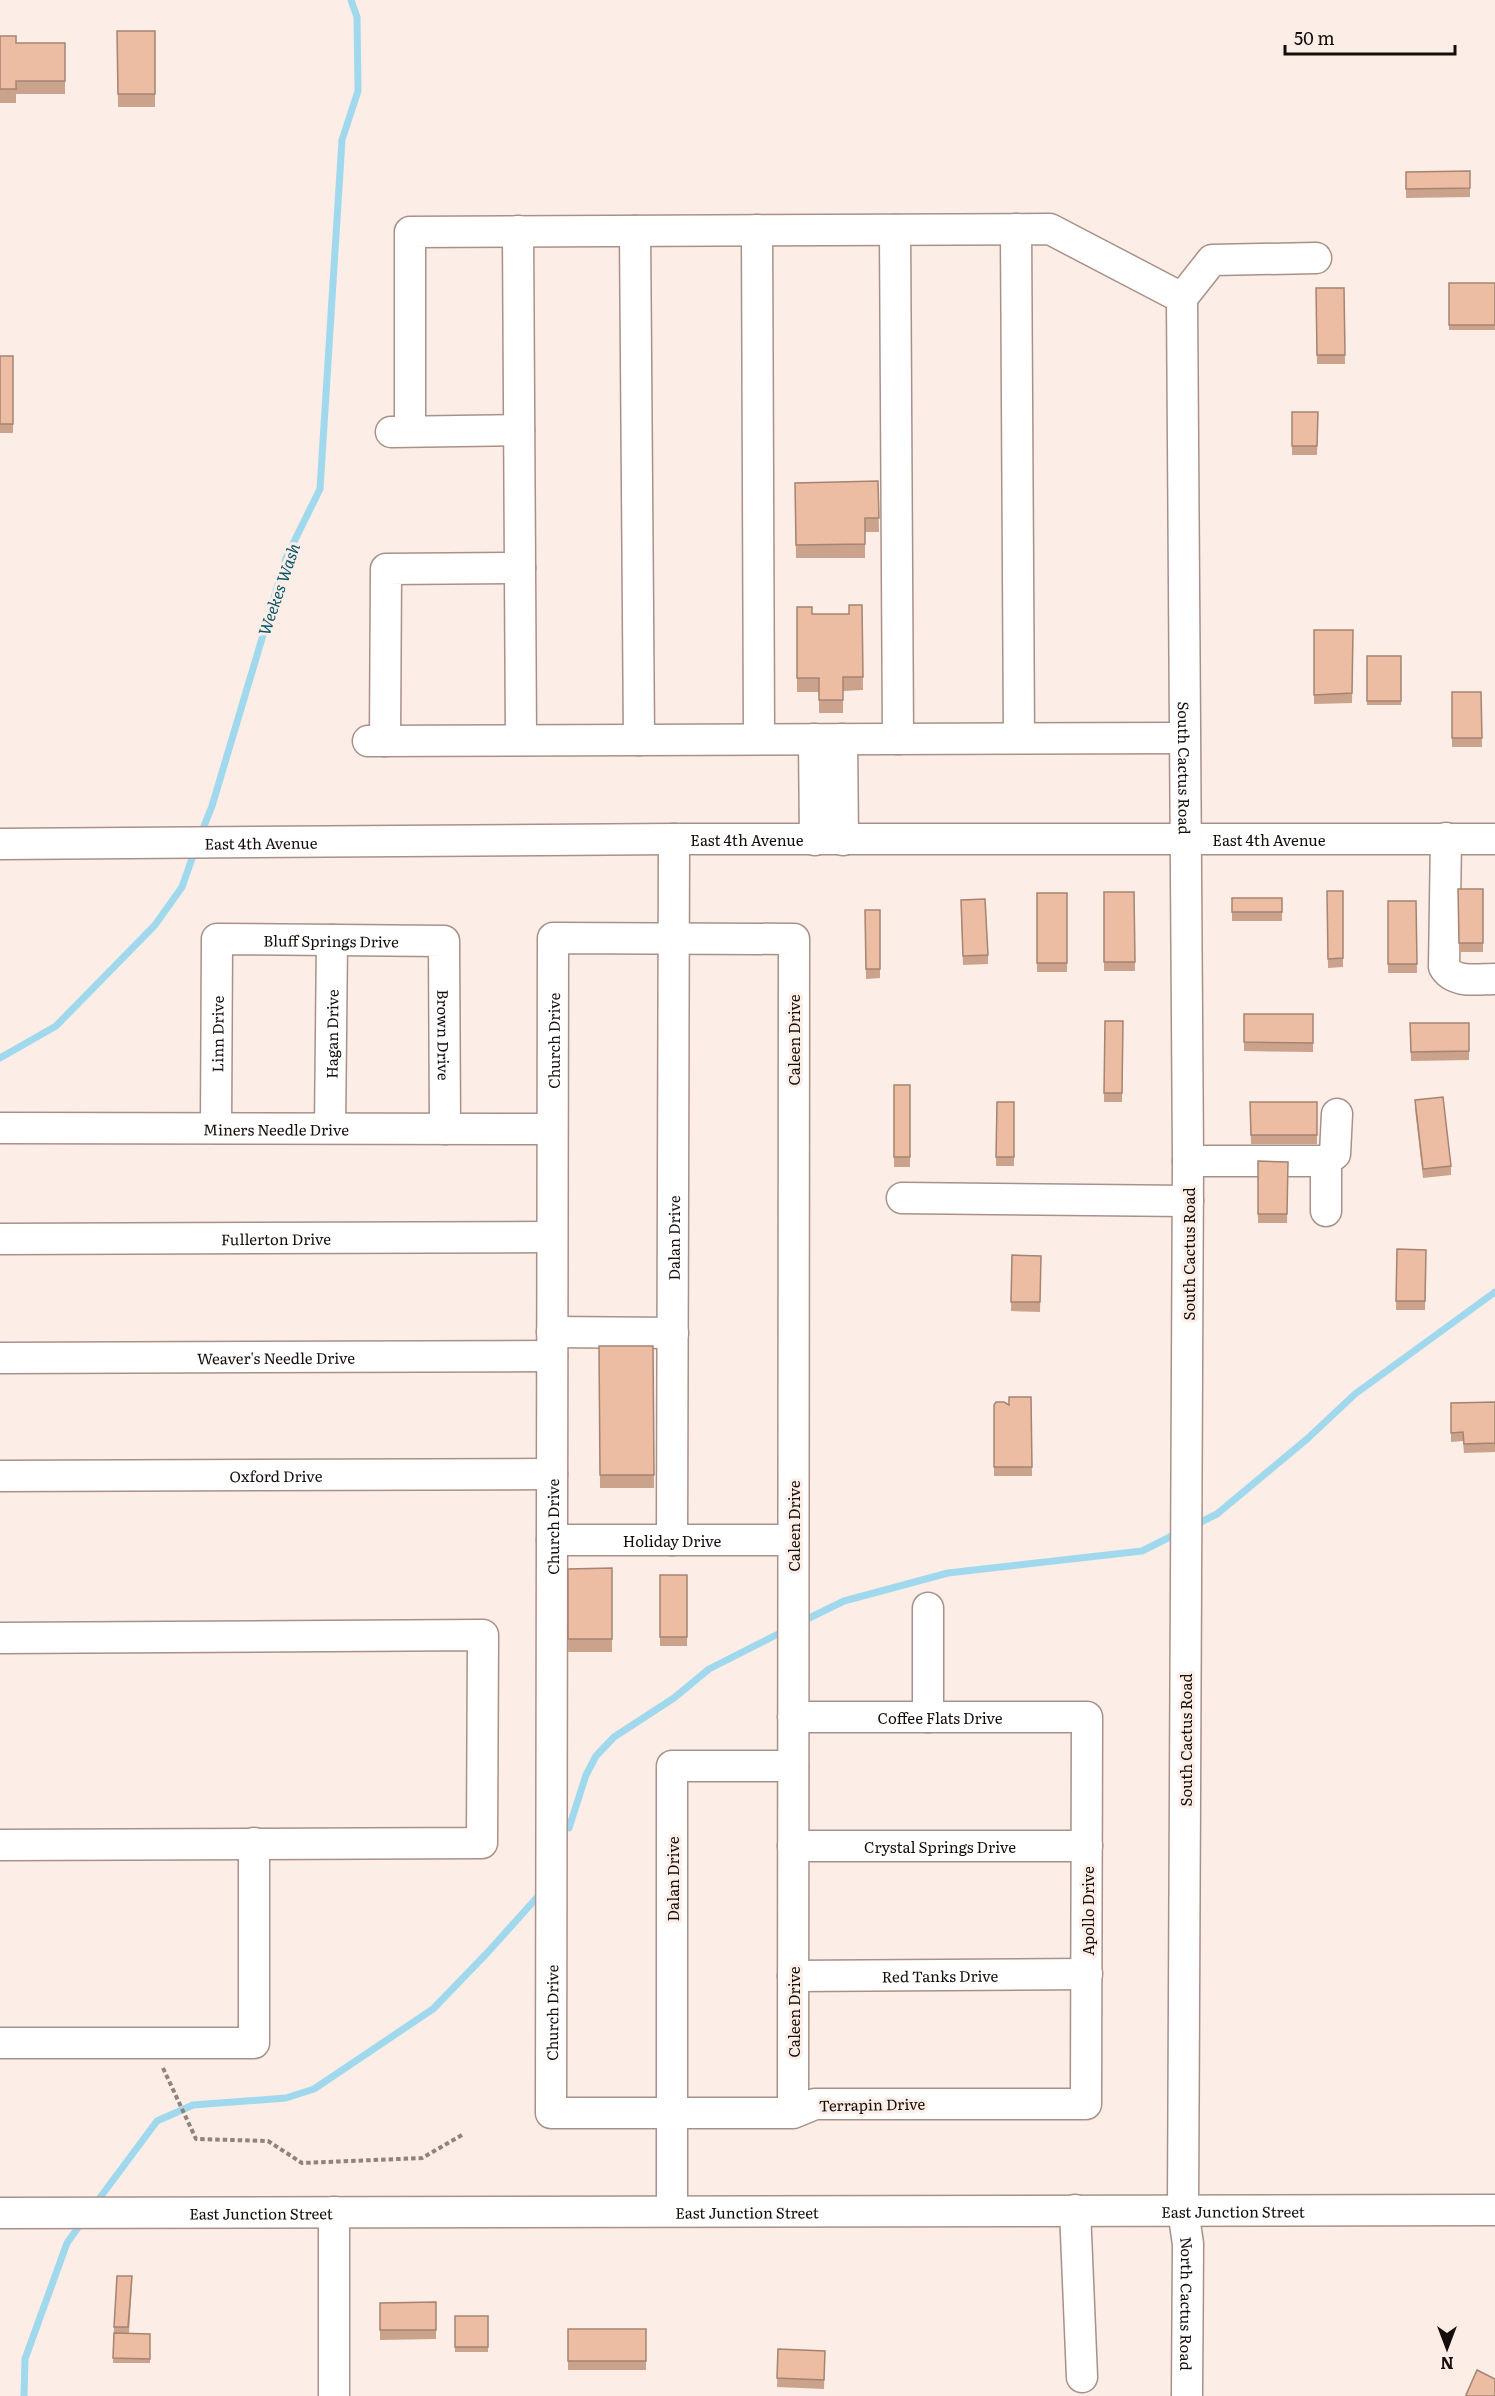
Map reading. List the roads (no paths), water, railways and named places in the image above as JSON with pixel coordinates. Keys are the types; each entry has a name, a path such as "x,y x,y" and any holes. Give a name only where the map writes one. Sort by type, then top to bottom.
{"street":[{"path":"1016,229 1019,738"},
{"path":"519,430 400,431 410,232 1050,229 1182,298 1212,260 1316,258"},
{"path":"758,230 759,739"},
{"path":"895,230 898,739"},
{"path":"518,231 521,740"},
{"path":"635,231 639,740"},
{"name":"South Cactus Road","path":"1182,298 1188,1161 1183,2210"},
{"path":"520,568 386,569 376,741 1184,738"},
{"path":"828,739 829,840"},
{"path":"1446,838 1444,967 1448,973 1459,979 1495,979"},
{"name":"East 4th Avenue","path":"0,844 674,839 1495,839"},
{"name":"Dalan Drive","path":"672,1540 674,839"},
{"name":"Church Drive","path":"551,2113 553,938 673,938"},
{"name":"Caleen Drive","path":"673,938 794,939 793,2113"},
{"name":"Bluff Springs Drive","path":"217,939 444,941"},
{"name":"Linn Drive","path":"216,1128 217,939"},
{"name":"Hagan Drive","path":"330,1128 332,940"},
{"name":"Brown Drive","path":"444,941 445,1129"},
{"path":"1188,1161 1326,1161 1335,1154 1336,1114"},
{"name":"Miners Needle Drive","path":"0,1128 552,1129"},
{"path":"1326,1161 1326,1211"},
{"path":"902,1198 1188,1201"},
{"name":"Fullerton Drive","path":"0,1239 552,1237"},
{"name":"Weaver's Needle Drive","path":"0,1358 552,1344 673,1334"},
{"name":"Oxford Drive","path":"0,1476 552,1474"},
{"name":"Holiday Drive","path":"552,1540 793,1540"},
{"path":"928,1608 928,1717"},
{"path":"0,1638 483,1635 482,1843 0,1845"},
{"name":"Coffee Flats Drive","path":"793,1717 1087,1717"},
{"name":"Apollo Drive","path":"1086,2104 1087,1717"},
{"name":"Dalan Drive","path":"672,2113 672,1766 793,1766"},
{"path":"0,2043 254,2043 254,1843"},
{"name":"Crystal Springs Drive","path":"793,1846 1087,1846"},
{"name":"Red Tanks Drive","path":"793,1976 1087,1974"},
{"name":"Terrapin Drive","path":"551,2113 793,2113 815,2104 1086,2104"},
{"path":"672,2113 672,2211"},
{"path":"1075,2210 1082,2377"},
{"name":"North Cactus Road","path":"1183,2210 1188,2244 1187,2396"},
{"name":"East Junction Street","path":"0,2213 1495,2210"},
{"path":"334,2212 334,2396"}],"waterway":[{"name":"Weekes Wash","path":"201,834 212,806 286,558 320,489 342,140 358,91 357,17 351,0"},
{"name":"Weekes Wash","path":"0,1058 56,1026 155,925 182,887 195,850"},
{"path":"1193,1526 1217,1514 1307,1439 1355,1394 1495,1292"},
{"path":"801,1622 844,1601 948,1573 1142,1551 1178,1533"},
{"path":"569,1828 586,1775 596,1756 614,1737 674,1698 709,1669 786,1630"},
{"path":"96,2203 157,2121 193,2105 286,2098 314,2089 433,2009 541,1893"},
{"path":"24,2396 25,2359 67,2243 82,2222"}]}
